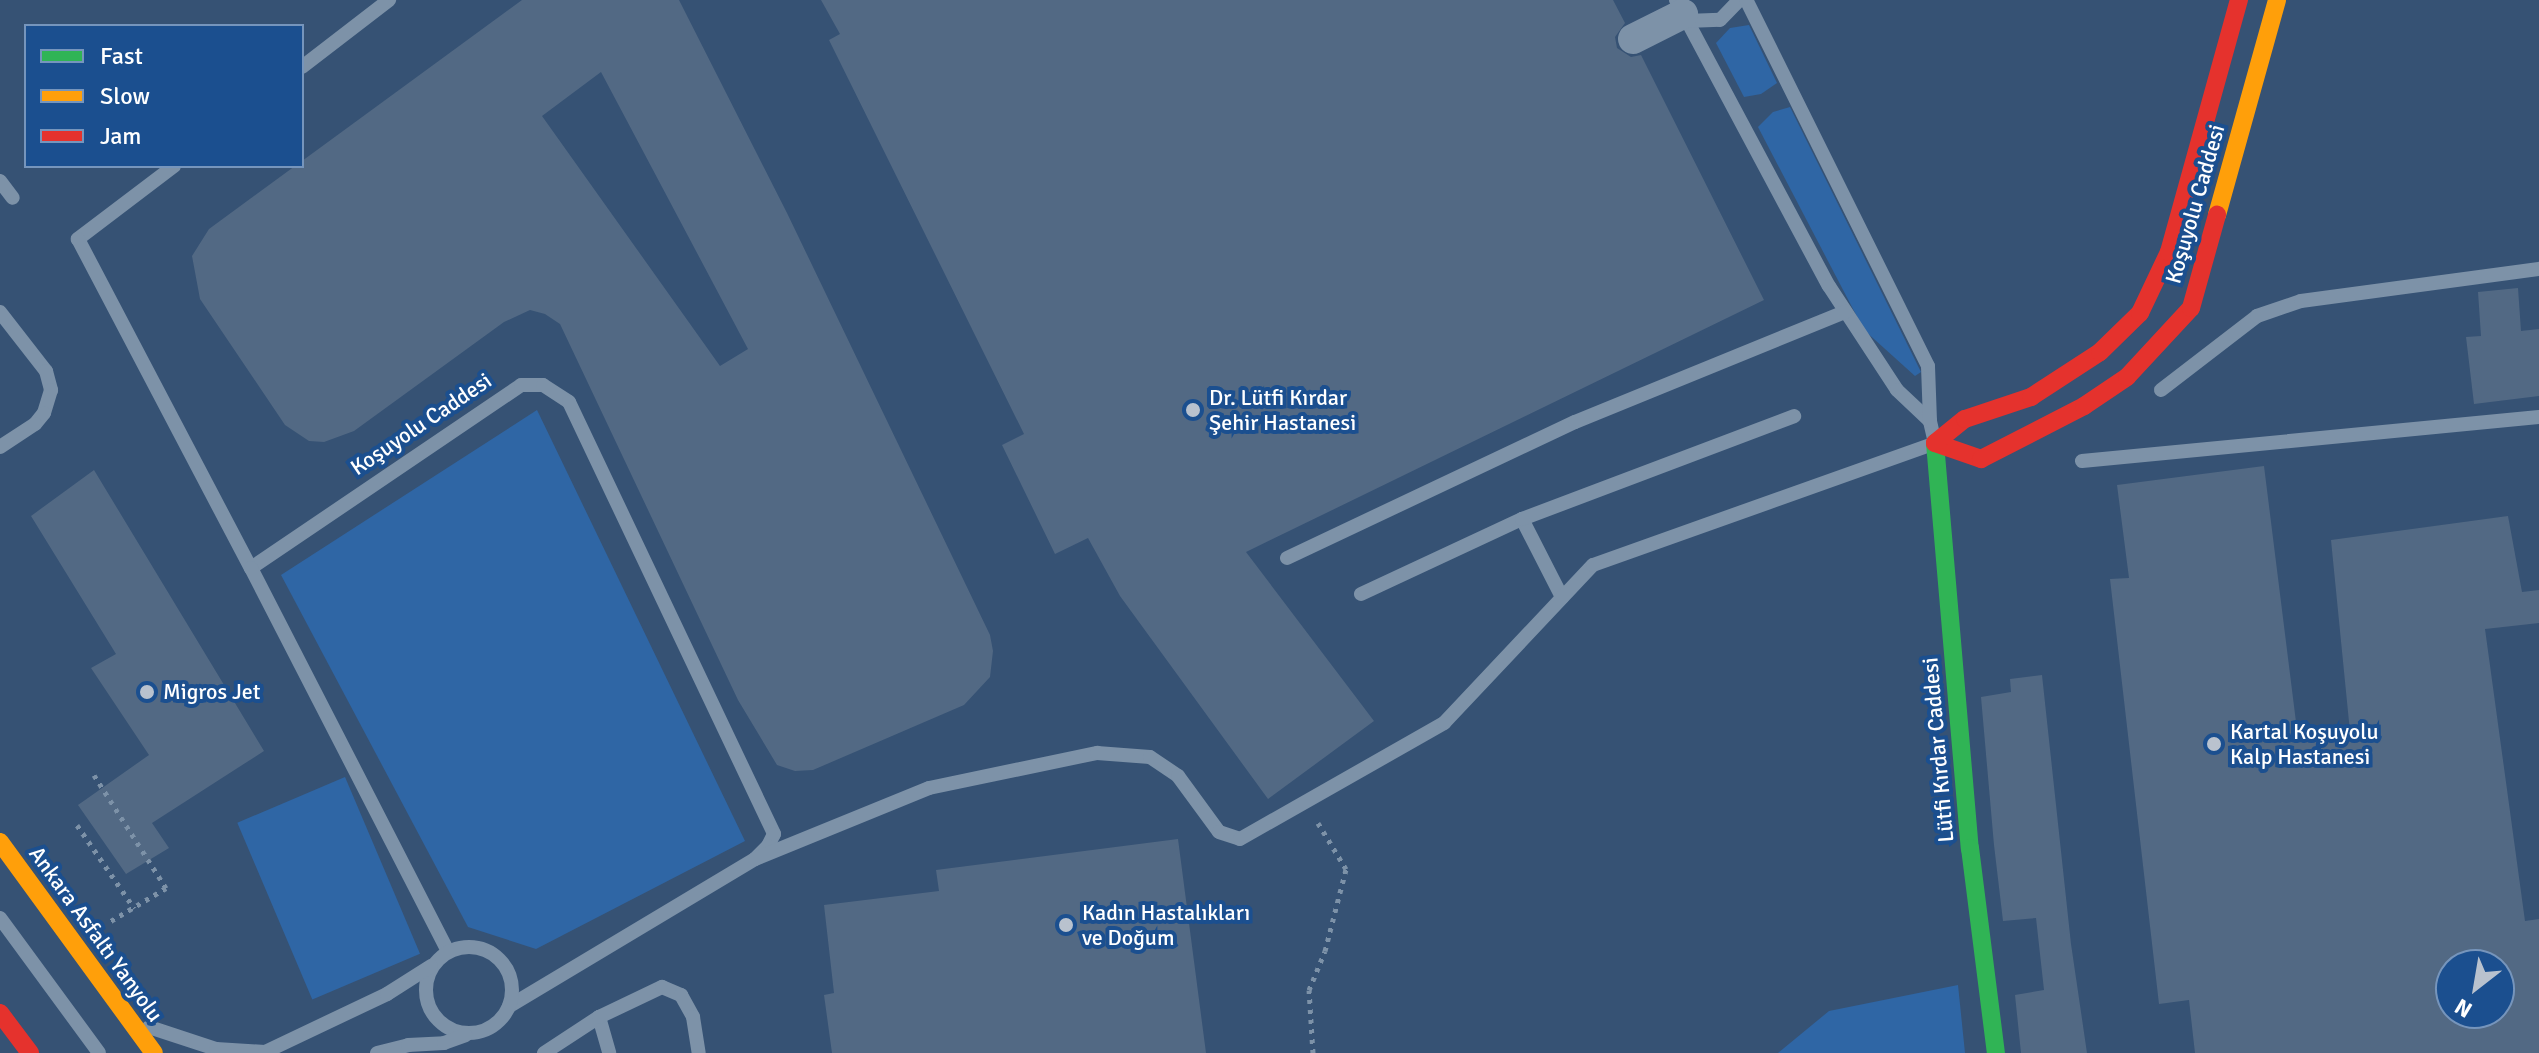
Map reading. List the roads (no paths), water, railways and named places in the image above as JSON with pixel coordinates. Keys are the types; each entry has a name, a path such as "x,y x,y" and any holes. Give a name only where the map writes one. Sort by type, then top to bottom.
{"main road":[{"name":"Koşuyolu Caddesi","path":"1935,443 1965,419 2031,397 2100,352 2140,313 2169,252 2239,0"},
{"name":"Koşuyolu Caddesi","path":"1935,443 1981,459 2084,406 2127,377 2191,308 2277,0"},
{"name":"Lütfi Kırdar Caddesi","path":"1935,443 1970,848 1996,1053"},
{"name":"Ankara Asfaltı Yanyolu","path":"0,842 154,1053"},
{"path":"0,1013 30,1053"}],"street":[{"path":"1633,39 1682,12"}],"lane":[{"path":"304,65 389,0"},
{"path":"1682,12 1720,20 1739,0"},
{"path":"377,1053 408,1045 448,1048 470,1033 493,1026 509,1006 755,859 929,788 1097,753 1150,757 1178,776 1219,832 1240,839 1444,723 1593,565 1935,443 1930,421 1928,366 1746,0"},
{"path":"1682,12 1845,312 1897,390 1930,421"},
{"path":"171,168 78,239 448,951"},
{"path":"0,181 13,198"},
{"path":"2161,390 2257,316 2301,301 2539,269"},
{"path":"0,312 46,371 51,390 44,413 35,424 0,447"},
{"path":"1287,558 1575,422 1845,312"},
{"name":"Koşuyolu Caddesi","path":"251,568 521,385 543,385 569,402 774,834 768,846 755,859"},
{"path":"1361,594 1522,519 1794,416"},
{"path":"2082,461 2539,417"},
{"path":"1522,519 1562,597"},
{"path":"0,918 99,1053"},
{"path":"130,1021 216,1049 265,1052 387,994 431,966 448,951 474,946 498,957 511,980 509,1006"},
{"path":"431,966 425,992 428,1005 444,1026 470,1033"},
{"path":"544,1053 599,1017 662,987 681,995 693,1017 699,1053"},
{"path":"599,1017 609,1053"}],"place":[{"name":"Dr. Lütfi Kırdar Şehir Hastanesi","path":"1193,410"},
{"name":"Migros Jet","path":"147,692"},
{"name":"Kartal Koşuyolu Kalp Hastanesi","path":"2214,744"},
{"name":"Kadın Hastalıkları ve Doğum","path":"1066,925"}]}
